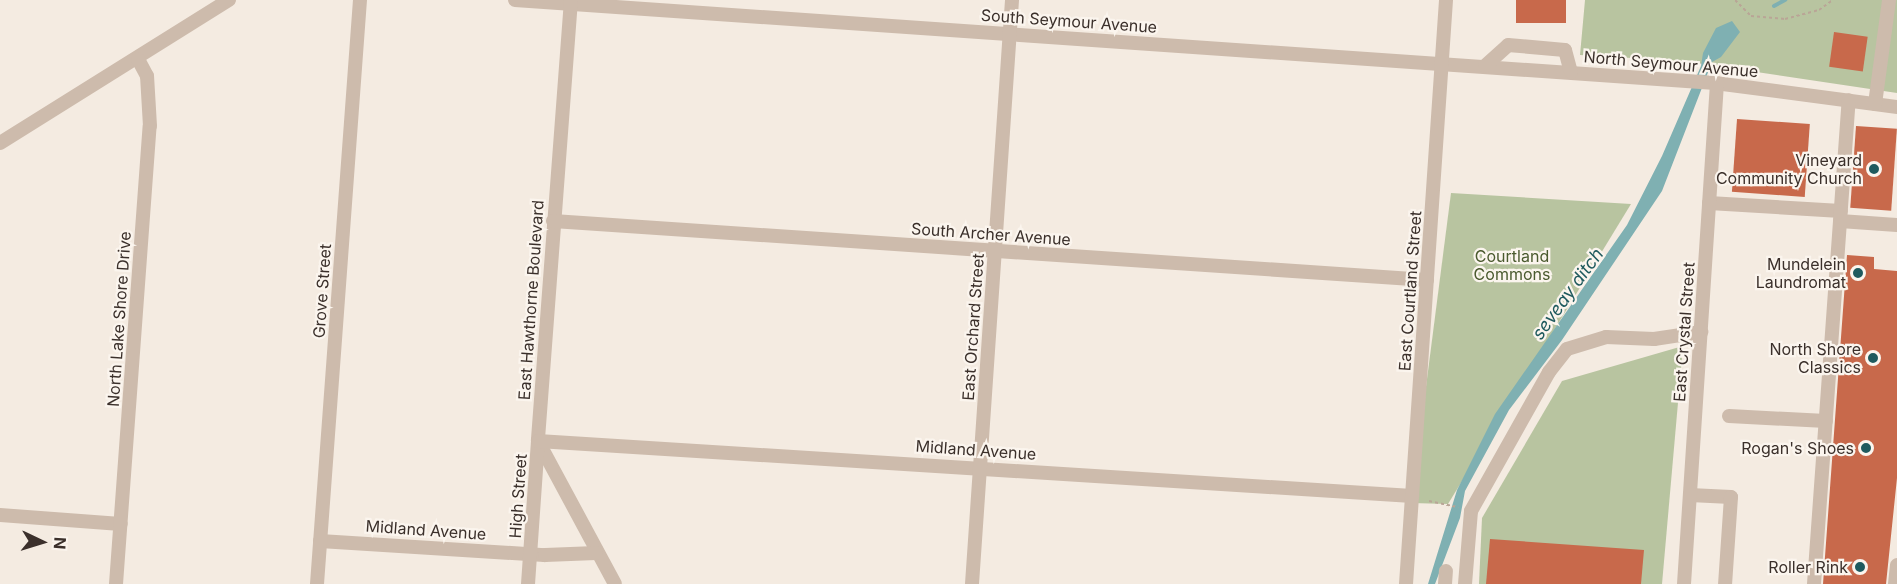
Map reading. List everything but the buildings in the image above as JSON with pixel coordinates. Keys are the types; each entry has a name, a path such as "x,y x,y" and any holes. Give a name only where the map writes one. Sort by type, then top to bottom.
{"street":[{"path":"0,143 138,59 229,0"},
{"name":"Grove Street","path":"317,584 360,0"},
{"name":"South Seymour Avenue","path":"514,0 571,2 1442,63"},
{"name":"East Orchard Street","path":"972,584 1012,0"},
{"name":"East Courtland Street","path":"1406,584 1446,0"},
{"path":"1875,104 1889,0"},
{"name":"East Hawthorne Boulevard","path":"538,441 571,2"},
{"path":"1485,66 1508,45 1565,50 1571,72"},
{"name":"North Lake Shore Drive","path":"116,584 150,126 147,76 138,59"},
{"name":"North Seymour Avenue","path":"1442,63 1716,83 1897,107"},
{"name":"East Crystal Street","path":"1684,584 1716,83"},
{"path":"1814,584 1849,100"},
{"path":"1710,203 1841,216 1897,225"},
{"name":"South Archer Avenue","path":"553,221 1427,280"},
{"path":"1465,584 1472,511 1549,372 1567,349 1606,337 1654,339 1701,332"},
{"path":"1729,416 1826,421"},
{"path":"538,441 596,553 615,584"},
{"name":"Midland Avenue","path":"538,441 980,467 1412,496"},
{"name":"High Street","path":"528,584 538,441"},
{"path":"1690,495 1731,497 1725,584"},
{"path":"0,515 121,524"},
{"name":"Midland Avenue","path":"320,541 530,553 596,553"},
{"path":"1895,584 1897,565"}],"path":[{"path":"1735,0 1751,16 1785,19 1819,10 1833,0"},
{"path":"1429,501 1472,511"}],"green space":[{"path":"1585,0 1897,0 1897,93 1683,61 1580,55"},
{"name":"Courtland Commons","path":"1451,193 1631,204 1448,504 1411,503"},
{"path":"1683,346 1662,584 1479,584 1482,518 1562,381"}],"water":[{"path":"1732,21 1740,32 1721,57 1712,62 1662,191 1562,340 1509,410 1465,491 1460,518 1435,584 1428,584 1457,490 1495,414 1627,225 1662,156 1701,66 1703,53 1716,28"}],"waterway":[{"path":"1774,6 1785,0"}],"place":[{"name":"Vineyard Community Church","path":"1874,169"},
{"name":"Mundelein Laundromat","path":"1858,273"},
{"name":"North Shore Classics","path":"1873,358"},
{"name":"Rogan's Shoes","path":"1866,448"},
{"name":"Roller Rink","path":"1860,567"}],"water label":[{"name":"seveay ditch","path":"1568,294"}]}
